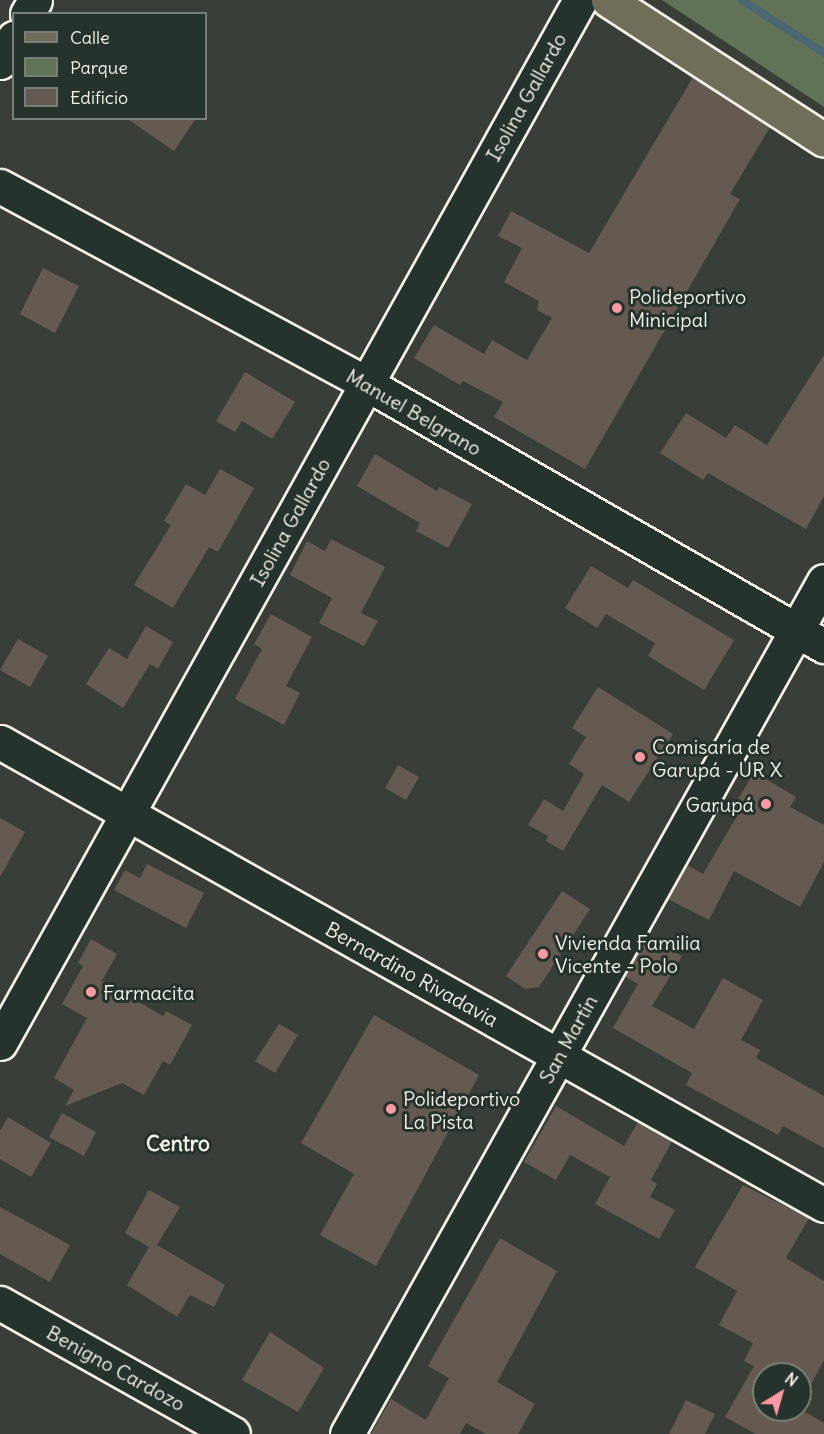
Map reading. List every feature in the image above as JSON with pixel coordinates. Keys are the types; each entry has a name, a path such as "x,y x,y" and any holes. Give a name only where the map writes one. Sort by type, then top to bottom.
{"main road":[{"path":"608,0 824,140"}],"street":[{"name":"Isolina Gallardo","path":"0,1043 580,0"},
{"path":"0,62 12,41"},
{"name":"Manuel Belgrano","path":"0,186 367,384 810,639"},
{"name":"San Martín","path":"347,1434 559,1056 810,639 824,581"},
{"name":"Bernardino Rivadavia","path":"0,742 824,1205"},
{"name":"Benigno Cardozo","path":"0,1303 233,1434"}],"green space":[{"path":"662,0 824,0 824,107"}],"building":[{"name":"Polideportivo Minicipal","path":"693,77 770,127 730,194 740,199 585,469 494,417 503,402 463,381 460,385 414,358 434,325 484,354 492,340 527,360 552,318 537,310 539,301 504,282 522,248 498,236 511,211 589,253"},
{"path":"129,120 195,120 174,151"},
{"path":"43,268 79,286 55,333 20,314"},
{"path":"824,355 824,496 806,529 708,473 703,480 660,453 686,413 726,438 735,425 767,445"},
{"path":"245,372 295,402 272,439 242,421 235,432 216,421"},
{"path":"375,454 437,491 439,487 472,504 448,548 416,531 420,523 357,486"},
{"path":"220,469 254,488 218,552 209,547 173,608 134,585 171,525 164,521 186,484 205,495"},
{"path":"331,539 385,567 361,613 378,621 364,646 319,623 332,598 290,575 307,541 325,551"},
{"path":"591,566 628,588 633,580 734,640 704,690 648,656 655,643 606,614 597,628 565,608"},
{"path":"271,614 312,637 286,686 300,693 284,725 235,699 262,649 254,644"},
{"path":"146,626 173,642 158,669 150,664 123,708 86,684 109,648 127,659"},
{"path":"18,639 48,656 30,687 0,670"},
{"path":"598,687 673,734 629,802 602,785 563,851 546,841 548,836 528,825 544,799 563,811 584,774 569,764 586,737 572,728"},
{"path":"398,765 419,777 406,800 385,788"},
{"path":"754,772 796,797 790,807 824,825 824,862 800,907 734,871 709,920 668,899 687,865 703,874 738,814 732,810"},
{"path":"0,818 25,832 0,877"},
{"path":"147,864 204,893 186,928 114,890 125,870 140,878"},
{"path":"562,891 590,909 539,987 525,989 506,976"},
{"path":"647,936 682,956 652,1006 694,1029 723,978 763,1000 741,1040 760,1050 756,1058 824,1096 824,1148 783,1126 778,1135 686,1085 692,1073 613,1028 638,984 624,976"},
{"path":"91,939 117,954 102,981 163,1016 166,1011 192,1025 170,1065 163,1061 144,1095 122,1083 65,1106 74,1090 54,1078 87,1018 62,1004 83,966 78,963"},
{"name":"Polideportivo La Pista","path":"374,1015 479,1075 376,1266 320,1235 354,1174 301,1143"},
{"path":"279,1024 298,1035 275,1073 255,1061"},
{"path":"556,1106 624,1146 638,1122 672,1141 651,1180 657,1184 650,1197 675,1210 659,1239 595,1204 610,1177 570,1155 556,1180 524,1162"},
{"path":"62,1113 96,1132 84,1156 49,1137"},
{"path":"8,1117 51,1143 31,1177 0,1159 0,1131"},
{"path":"743,1185 809,1218 786,1258 824,1281 824,1360 812,1382 812,1362 752,1362 752,1365 744,1361 753,1343 719,1325 737,1291 695,1267"},
{"path":"149,1190 180,1207 157,1245 225,1285 214,1307 190,1295 177,1317 127,1285 149,1247 125,1233"},
{"path":"0,1207 70,1245 50,1282 0,1254"},
{"path":"500,1238 557,1271 497,1382 535,1404 518,1434 486,1434 466,1423 460,1434 371,1434 391,1399 426,1420 449,1378 428,1366"},
{"path":"270,1332 324,1368 298,1412 242,1380"},
{"path":"752,1370 752,1422 812,1422 812,1416 824,1423 824,1434 756,1434 725,1417"},
{"path":"686,1400 715,1414 705,1434 669,1434"}],"waterway":[{"path":"742,0 824,53"}],"place":[{"name":"Polideportivo Minicipal","path":"617,308"},
{"name":"Comisaría de Garupá - UR X","path":"640,757"},
{"name":"Garupá","path":"766,804"},
{"name":"Vivienda Familia Vicente - Polo","path":"543,954"},
{"name":"Farmacita","path":"91,992"},
{"name":"Polideportivo La Pista","path":"391,1109"}],"district":[{"name":"Centro","path":"178,1144"}]}
